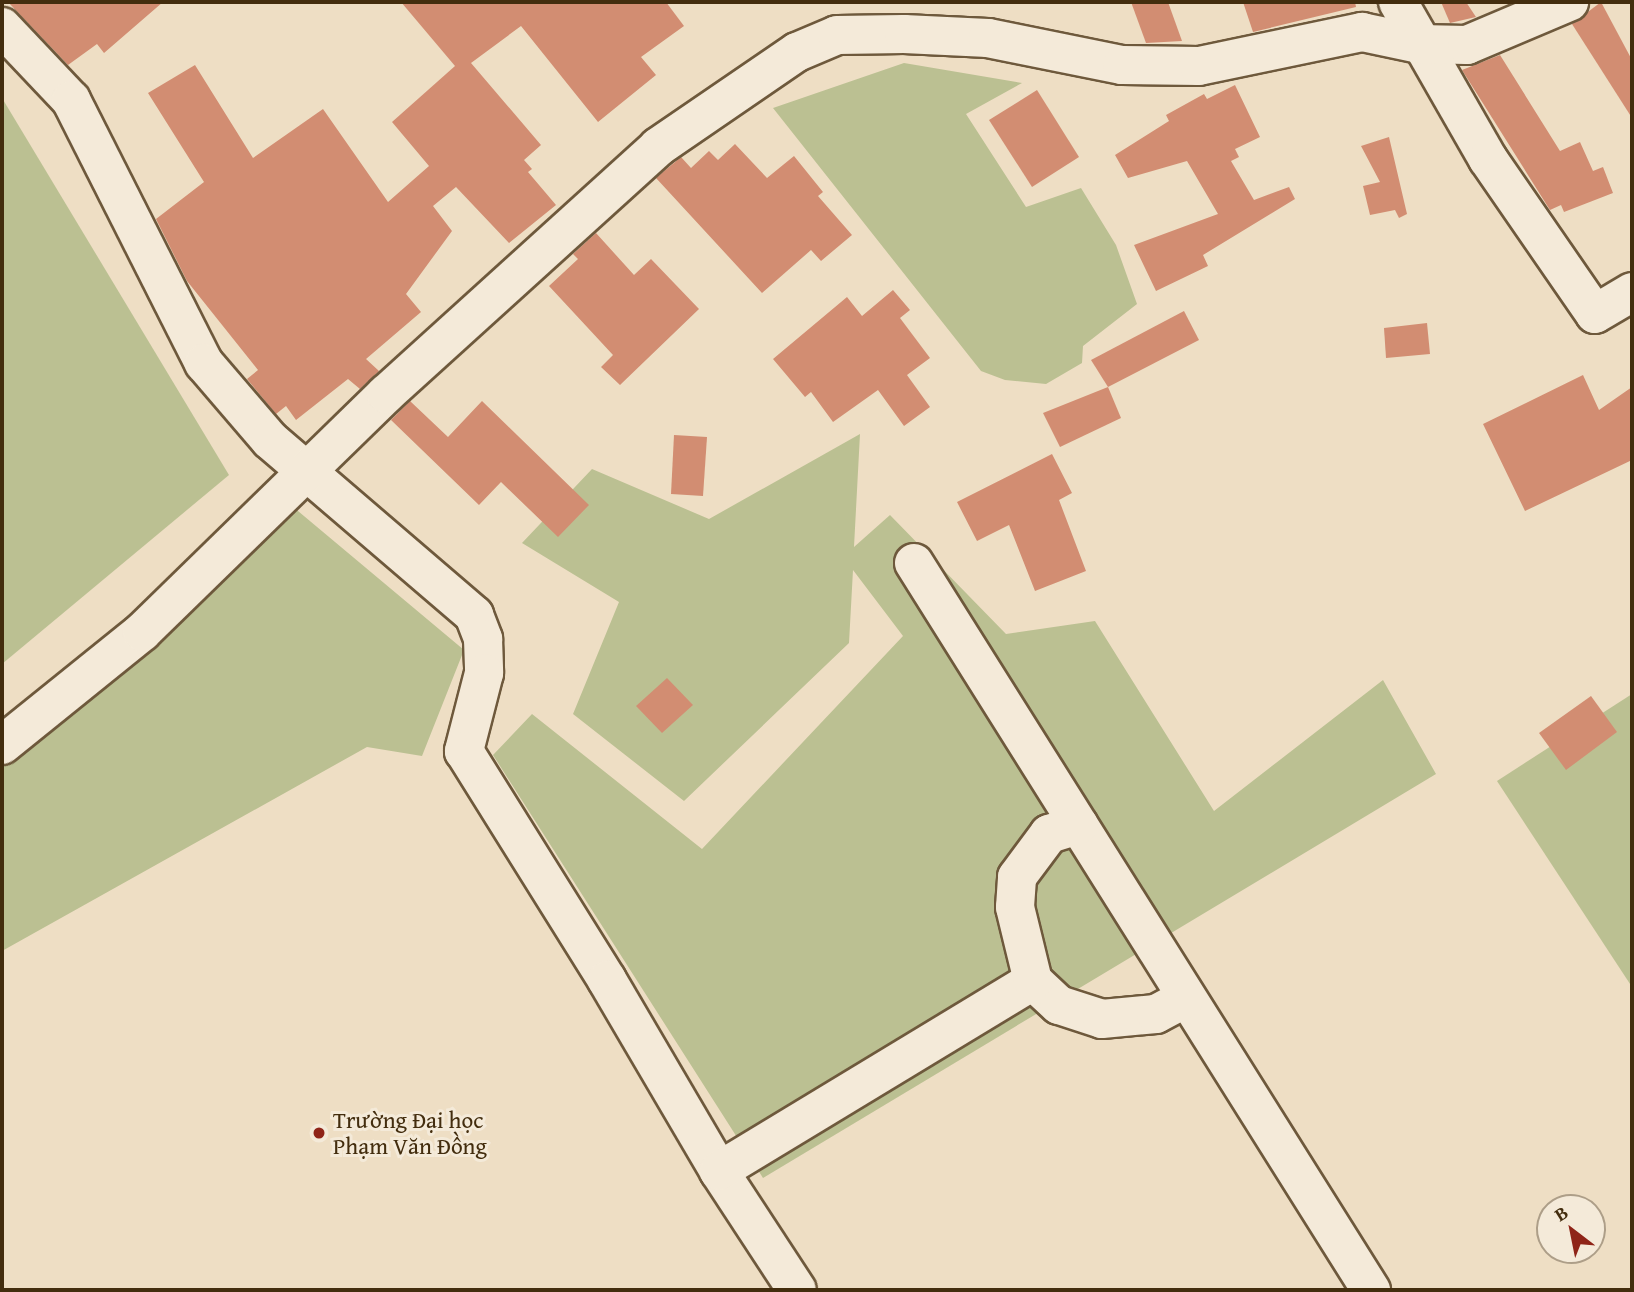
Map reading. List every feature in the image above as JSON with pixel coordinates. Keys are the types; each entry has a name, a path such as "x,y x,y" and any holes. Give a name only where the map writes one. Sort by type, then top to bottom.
{"street":[{"path":"1398,2 1419,44 1488,159 1595,314 1632,292"},
{"path":"2,746 142,632 530,260 658,147 797,52 837,36 988,38 1122,65 1199,66 1362,32 1419,44 1467,45 1569,2"},
{"path":"2,27 71,100 204,363 270,440 309,470 474,615 483,639 484,673 464,751 607,981 719,1171 797,1290"},
{"path":"914,563 1079,825 1184,999 1371,1290"},
{"path":"1079,825 1049,835 1017,877 1015,907 1033,981 1059,1005 1102,1018 1156,1014 1184,999"},
{"path":"719,1171 1033,981"}],"green space":[{"path":"904,63 1022,83 966,114 1026,207 1081,188 1116,245 1137,304 1083,346 1082,363 1046,384 1005,380 981,371 773,108"},
{"path":"2,98 229,475 2,664"},
{"path":"860,434 854,547 890,515 1006,634 1095,621 1214,811 1383,680 1436,774 763,1178 493,755 532,714 702,849 903,636 853,570 849,643 684,801 573,714 619,602 522,543 592,469 709,519"},
{"path":"292,506 464,650 422,756 367,747 2,951 2,767"},
{"path":"1632,694 1632,987 1497,781"}],"building":[{"path":"8,2 163,2 104,53 97,44 68,65"},
{"path":"401,2 666,2 684,26 641,57 656,75 598,122 521,26 471,63 541,145 524,160 532,169 528,172 556,205 509,243 456,187 433,206 452,231 406,294 421,312 366,359 379,371 360,389 348,379 296,420 286,406 276,414 247,379 258,370 187,281 156,219 204,182 148,93 195,65 253,158 323,109 388,202 429,166 392,122 455,66"},
{"path":"1131,2 1168,2 1182,41 1146,43"},
{"path":"1243,2 1355,2 1356,7 1253,32"},
{"path":"1441,2 1466,2 1476,17 1450,23"},
{"path":"1601,2 1632,60 1632,118 1572,24"},
{"path":"1500,55 1560,151 1580,142 1593,171 1603,167 1613,193 1564,212 1561,205 1550,210 1462,70"},
{"path":"1235,85 1260,137 1235,149 1239,157 1231,161 1254,200 1289,187 1295,199 1203,255 1208,266 1156,291 1134,245 1218,214 1187,161 1128,178 1115,155 1169,121 1166,115 1204,94 1207,99"},
{"path":"1037,90 1079,157 1032,187 989,120"},
{"path":"1389,137 1407,214 1399,218 1395,210 1370,215 1363,186 1380,182 1361,146"},
{"path":"735,144 767,178 794,156 823,192 818,196 852,235 821,261 811,250 762,293 656,178 681,157 691,168 709,151 718,160"},
{"path":"596,233 634,275 651,259 699,309 620,385 601,367 613,355 549,286 578,259 573,254"},
{"path":"893,290 910,310 900,318 930,358 907,375 930,407 904,426 878,390 833,422 811,392 805,397 773,359 847,297 862,316"},
{"path":"1184,311 1199,340 1108,387 1091,360"},
{"path":"1427,323 1430,354 1386,358 1384,328"},
{"path":"1583,375 1599,410 1632,387 1632,460 1525,511 1483,424"},
{"path":"1108,387 1121,418 1060,447 1043,413"},
{"path":"410,401 448,437 482,401 589,505 558,537 501,482 479,505 391,420"},
{"path":"674,435 707,437 703,496 671,494"},
{"path":"1052,454 1072,493 1059,500 1086,571 1035,591 1009,525 977,541 957,502"},
{"path":"667,678 693,705 662,733 636,706"},
{"path":"1591,696 1617,732 1566,770 1539,733"}],"place":[{"name":"Trường Đại học Phạm Văn Đồng","path":"319,1133"}]}
